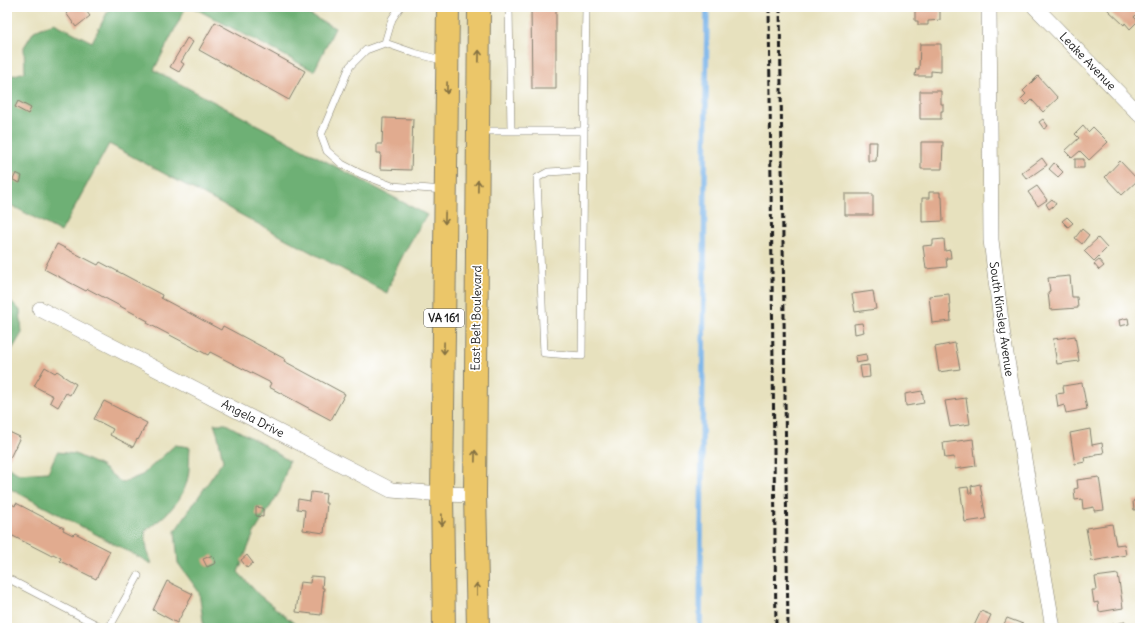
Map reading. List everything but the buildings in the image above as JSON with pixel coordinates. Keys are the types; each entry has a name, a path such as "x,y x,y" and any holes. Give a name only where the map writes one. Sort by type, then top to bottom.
{"main road":[{"name":"VA 161","path":"444,628 442,494 448,7"},
{"name":"East Belt Boulevard","path":"478,628 474,495 479,7"}],"street":[{"name":"South Kinsley Avenue","path":"990,7 991,240 1003,337 1053,628"},
{"name":"Leake Avenue","path":"1036,7 1140,115"},
{"name":"Angela Drive","path":"40,309 391,490 474,495"}],"lane":[{"path":"385,43 392,19 400,7"},
{"path":"509,7 510,131"},
{"path":"583,170 548,172 537,178 544,353 582,356 586,7"},
{"path":"446,190 392,186 360,174 342,164 327,151 321,135 350,66 366,50 385,43 414,53 447,61"},
{"path":"478,131 584,131"},
{"path":"109,628 138,576"},
{"path":"7,578 102,628"}],"green space":[{"path":"110,7 186,7 154,70 427,215 399,262 387,293 109,144 61,232 7,203 7,77 25,72 24,47 34,31 54,23 92,42"},
{"path":"192,7 306,7 304,12 335,28 314,71"},
{"path":"7,297 20,310 22,333 10,353 7,362"},
{"path":"214,424 226,424 289,461 280,491 254,533 238,572 259,595 300,628 204,628 199,592 178,563 175,531 223,461"},
{"path":"175,445 190,447 188,477 184,489 176,504 165,516 145,531 147,550 152,564 7,487 7,467 19,474 48,472 57,452 75,454 101,466 122,483 142,475"}],"waterway":[{"path":"700,628 707,7"}],"railway":[{"path":"769,7 776,628"},
{"path":"780,7 788,628"}]}
